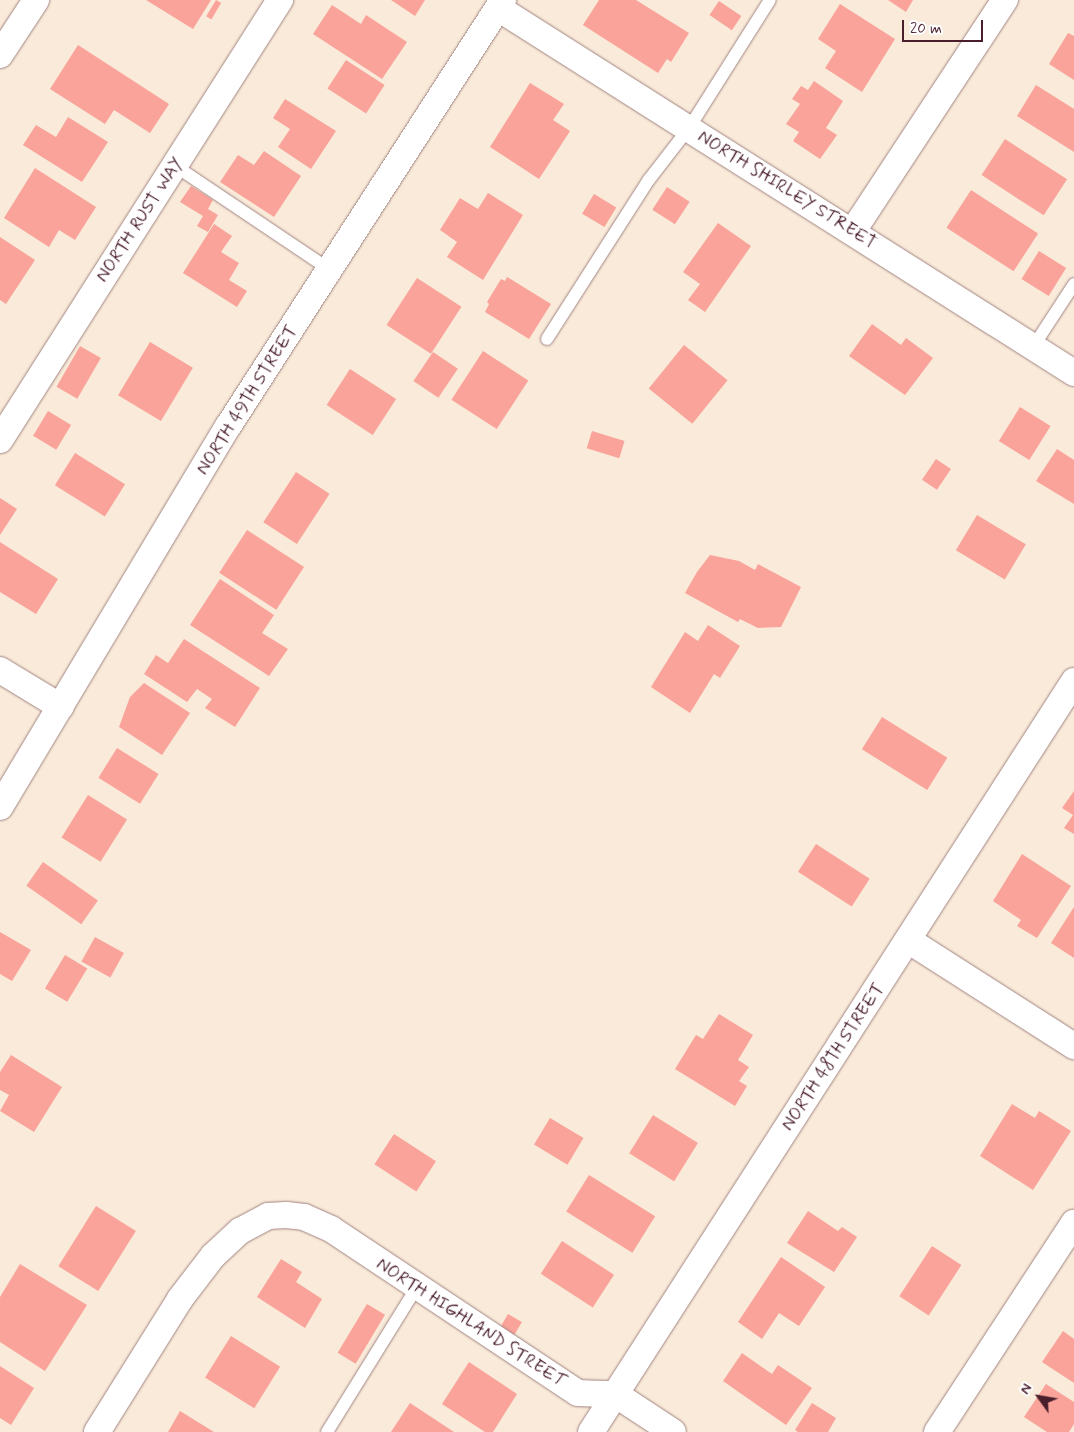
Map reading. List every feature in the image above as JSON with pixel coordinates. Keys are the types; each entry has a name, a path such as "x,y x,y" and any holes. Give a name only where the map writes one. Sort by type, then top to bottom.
{"street":[{"path":"0,55 36,0"},
{"name":"NORTH RUST WAY","path":"0,440 280,0"},
{"path":"853,231 1005,0"},
{"name":"NORTH SHIRLEY STREET","path":"501,4 689,128 1074,373"},
{"name":"NORTH 49TH STREET","path":"0,807 229,425 501,4"},
{"path":"0,670 61,707"},
{"name":"NORTH 48TH STREET","path":"591,1432 1074,682"},
{"path":"908,940 1074,1046"},
{"name":"NORTH HIGHLAND STREET","path":"96,1432 180,1299 213,1256 240,1232 268,1216 304,1217 331,1230 578,1393 615,1394"},
{"path":"937,1432 1074,1222"},
{"path":"615,1394 674,1432"}],"lane":[{"path":"547,339 648,181 689,128 770,0"},
{"path":"174,165 330,270"},
{"path":"1033,347 1074,284"},
{"path":"327,1432 417,1287"}],"building":[{"path":"146,0 211,0 193,29"},
{"path":"216,0 221,3 211,19 206,16"},
{"path":"391,0 425,0 415,16"},
{"path":"599,0 636,0 689,33 671,62 667,59 658,73 583,25"},
{"path":"888,0 913,0 906,12"},
{"path":"719,1 741,16 732,30 709,15"},
{"path":"840,4 895,39 862,92 825,68 836,51 818,39"},
{"path":"332,5 361,24 366,15 407,42 382,79 313,34"},
{"path":"1068,33 1074,36 1074,80 1049,64"},
{"path":"78,45 169,104 150,133 114,110 105,124 50,89"},
{"path":"346,60 385,85 366,114 327,89"},
{"path":"814,81 843,101 826,128 837,135 820,159 793,141 799,132 786,124 800,104 792,99 801,86 808,90"},
{"path":"530,83 564,104 553,120 570,131 539,179 490,147"},
{"path":"1036,85 1074,109 1074,152 1017,116"},
{"path":"285,99 336,131 311,169 278,147 290,129 273,118"},
{"path":"68,117 108,142 82,182 23,145 36,125 56,137"},
{"path":"1005,139 1067,179 1044,215 982,175"},
{"path":"264,151 301,176 274,217 220,182 238,155 254,165"},
{"path":"35,168 96,207 75,240 59,230 49,247 4,218"},
{"path":"191,186 213,200 208,209 218,215 208,232 197,226 203,216 180,202"},
{"path":"667,187 690,202 675,224 652,210"},
{"path":"971,190 1038,234 1014,271 946,228"},
{"path":"488,193 523,215 483,280 447,257 457,242 440,230 460,198 478,209"},
{"path":"594,194 616,207 604,227 582,214"},
{"path":"718,223 751,246 705,312 688,300 700,284 683,272"},
{"path":"214,224 232,236 221,252 239,263 229,280 247,291 237,307 183,273"},
{"path":"0,237 35,260 6,304 0,300"},
{"path":"1039,251 1066,268 1049,296 1022,279"},
{"path":"507,277 551,304 529,339 485,312 489,304 487,302 501,279 505,281"},
{"path":"417,278 461,307 431,354 387,325"},
{"path":"872,324 901,345 906,338 933,358 905,395 849,356"},
{"path":"150,342 193,368 161,421 118,395"},
{"path":"684,345 728,380 692,424 649,389"},
{"path":"80,346 101,358 77,399 57,387"},
{"path":"483,351 528,380 497,429 451,400"},
{"path":"433,352 458,369 438,398 413,381"},
{"path":"350,369 396,399 373,435 327,405"},
{"path":"1020,407 1051,426 1029,460 999,441"},
{"path":"48,411 71,425 56,450 33,436"},
{"path":"592,431 625,441 619,458 587,448"},
{"path":"1057,449 1074,460 1074,504 1036,481"},
{"path":"75,453 125,484 105,516 55,485"},
{"path":"936,459 951,469 937,490 922,480"},
{"path":"296,472 330,494 297,544 263,522"},
{"path":"0,498 17,509 0,535"},
{"path":"977,515 1026,544 1005,580 956,550"},
{"path":"247,530 304,567 276,610 219,573"},
{"path":"0,542 58,579 36,614 0,592"},
{"path":"710,555 739,561 755,570 758,564 801,587 781,627 758,628 740,619 738,622 685,593 697,572"},
{"path":"220,579 274,615 262,633 288,649 269,676 190,625"},
{"path":"708,625 740,646 720,678 714,674 690,713 651,687 685,632 698,641"},
{"path":"184,639 260,688 235,727 205,708 212,699 197,689 187,702 144,674 156,655 168,663"},
{"path":"144,683 190,713 162,755 119,727 130,697"},
{"path":"882,717 947,758 927,790 862,749"},
{"path":"117,748 159,774 140,804 98,778"},
{"path":"1074,791 1074,834 1064,828 1073,815 1062,808"},
{"path":"88,795 127,819 101,862 62,837"},
{"path":"816,844 870,879 852,907 798,872"},
{"path":"1022,854 1071,886 1037,938 1017,926 1021,920 993,901"},
{"path":"43,862 98,900 81,924 26,886"},
{"path":"1074,907 1074,958 1051,943"},
{"path":"0,932 31,950 12,981 0,974"},
{"path":"95,937 124,953 110,977 81,961"},
{"path":"65,955 87,968 67,1002 45,988"},
{"path":"719,1014 753,1035 738,1060 749,1067 739,1081 747,1086 735,1106 675,1069 696,1035 703,1039"},
{"path":"11,1055 62,1087 34,1132 0,1111 9,1095 0,1090 0,1072"},
{"path":"1012,1104 1035,1118 1039,1111 1071,1131 1033,1190 980,1156"},
{"path":"653,1115 698,1143 674,1181 629,1153"},
{"path":"550,1118 583,1138 567,1165 534,1145"},
{"path":"394,1134 436,1161 416,1191 374,1164"},
{"path":"589,1175 655,1216 632,1253 566,1211"},
{"path":"96,1206 136,1231 98,1291 58,1266"},
{"path":"808,1211 838,1231 842,1227 857,1237 834,1272 787,1243"},
{"path":"562,1241 614,1275 593,1307 541,1274"},
{"path":"932,1246 961,1265 929,1315 899,1296"},
{"path":"781,1257 825,1287 799,1326 779,1313 762,1339 738,1322"},
{"path":"281,1259 302,1272 296,1282 322,1299 305,1328 257,1297"},
{"path":"20,1264 87,1305 45,1371 0,1342 0,1297"},
{"path":"367,1304 385,1315 356,1364 338,1353"},
{"path":"508,1314 522,1322 513,1338 499,1330"},
{"path":"1063,1331 1074,1339 1074,1383 1042,1362"},
{"path":"231,1336 280,1367 254,1408 205,1378"},
{"path":"742,1353 772,1374 778,1365 812,1388 786,1425 723,1381"},
{"path":"469,1362 517,1394 493,1432 485,1432 442,1404"},
{"path":"0,1366 34,1388 11,1425 0,1418"},
{"path":"1046,1384 1074,1402 1074,1424 1069,1432 1047,1432 1024,1417"},
{"path":"410,1403 454,1432 391,1432"},
{"path":"812,1403 836,1418 828,1432 798,1432 795,1430"},
{"path":"180,1411 214,1432 168,1432"}]}
